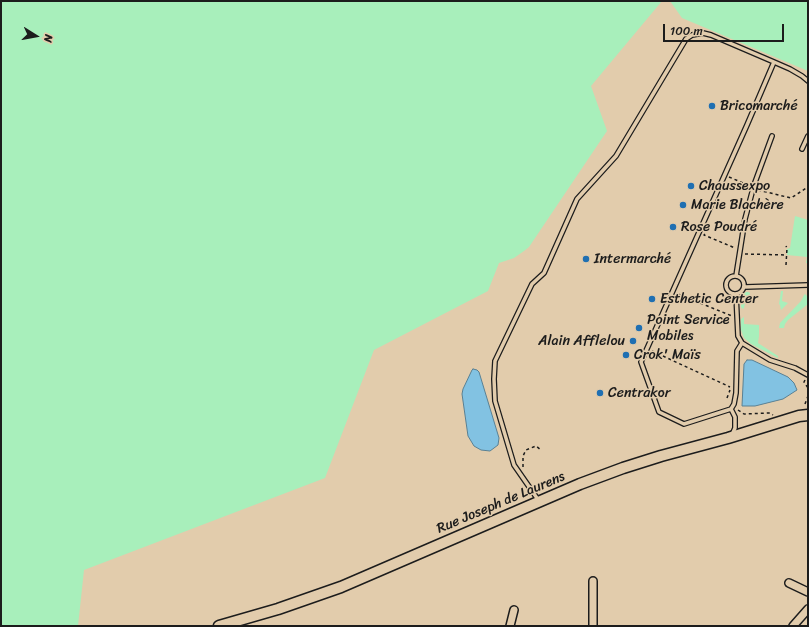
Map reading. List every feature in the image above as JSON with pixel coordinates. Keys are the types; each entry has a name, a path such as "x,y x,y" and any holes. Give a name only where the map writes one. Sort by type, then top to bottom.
{"main road":[{"name":"Rue Joseph de Laurens","path":"219,626 278,609 341,587 603,475 661,456 728,438 803,415 806,406"}],"street":[{"path":"593,581 593,626"},
{"path":"789,583 808,592"},
{"path":"793,626 808,609"},
{"path":"510,626 514,610"}],"lane":[{"path":"540,502 514,465 495,400 495,361 532,284 544,273 577,199 616,156 686,39 692,35 703,33 711,35 790,69 808,81"},
{"path":"732,408 684,424 659,412 641,362 774,62"},
{"path":"736,276 745,219 753,187 772,136"},
{"path":"802,149 808,136"},
{"path":"733,276 736,276 742,278 745,287 742,292 733,294 728,291 726,285 728,280 733,276"},
{"path":"745,287 808,285"},
{"path":"736,294 738,336 742,343 770,360 795,368 808,375"},
{"path":"728,438 735,428 735,417 732,408 736,388 737,351 742,343"}],"path":[{"path":"725,175 757,190 791,198 808,186"},
{"path":"786,246 786,266"},
{"path":"672,293 677,296 678,294 737,318"},
{"path":"647,349 731,388 727,398"},
{"path":"805,380 804,382 808,388"},
{"path":"806,406 808,396"},
{"path":"732,408 744,414 770,413 773,416"},
{"path":"526,482 523,469 523,456 526,450 536,446 541,450"}],"green space":[{"path":"1,1 662,1 591,86 607,131 529,247 514,258 499,263 488,291 374,350 325,478 84,570 78,626 1,626"},
{"path":"670,1 808,1 808,71 682,18"},
{"path":"795,216 808,220 808,263 806,263 807,257 787,255 787,249 790,248"},
{"path":"781,291 783,291 782,301 788,303 781,310 779,304"},
{"path":"746,292 750,293 750,296 752,296 752,303 745,303 743,309 741,307 741,298"},
{"path":"805,294 808,297 808,304 788,320 784,328 779,328 780,323 801,301"},
{"path":"744,317 744,324 759,325 758,343 778,356 778,358 751,344 744,338 741,330 741,319"}],"water":[{"path":"747,360 752,360 788,377 794,383 797,390 783,399 755,406 742,406 744,364"},
{"path":"473,369 479,372 499,438 498,445 490,451 481,450 474,446 468,436 462,394"}],"place":[{"name":"Bricomarché","path":"712,106"},
{"name":"Chaussexpo","path":"691,186"},
{"name":"Marie Blachère","path":"683,205"},
{"name":"Rose Poudré","path":"673,227"},
{"name":"Intermarché","path":"586,259"},
{"name":"Esthetic Center","path":"652,299"},
{"name":"Point Service Mobiles","path":"639,328"},
{"name":"Alain Afflelou","path":"633,341"},
{"name":"Crok' Maïs","path":"626,355"},
{"name":"Centrakor","path":"600,393"}]}
